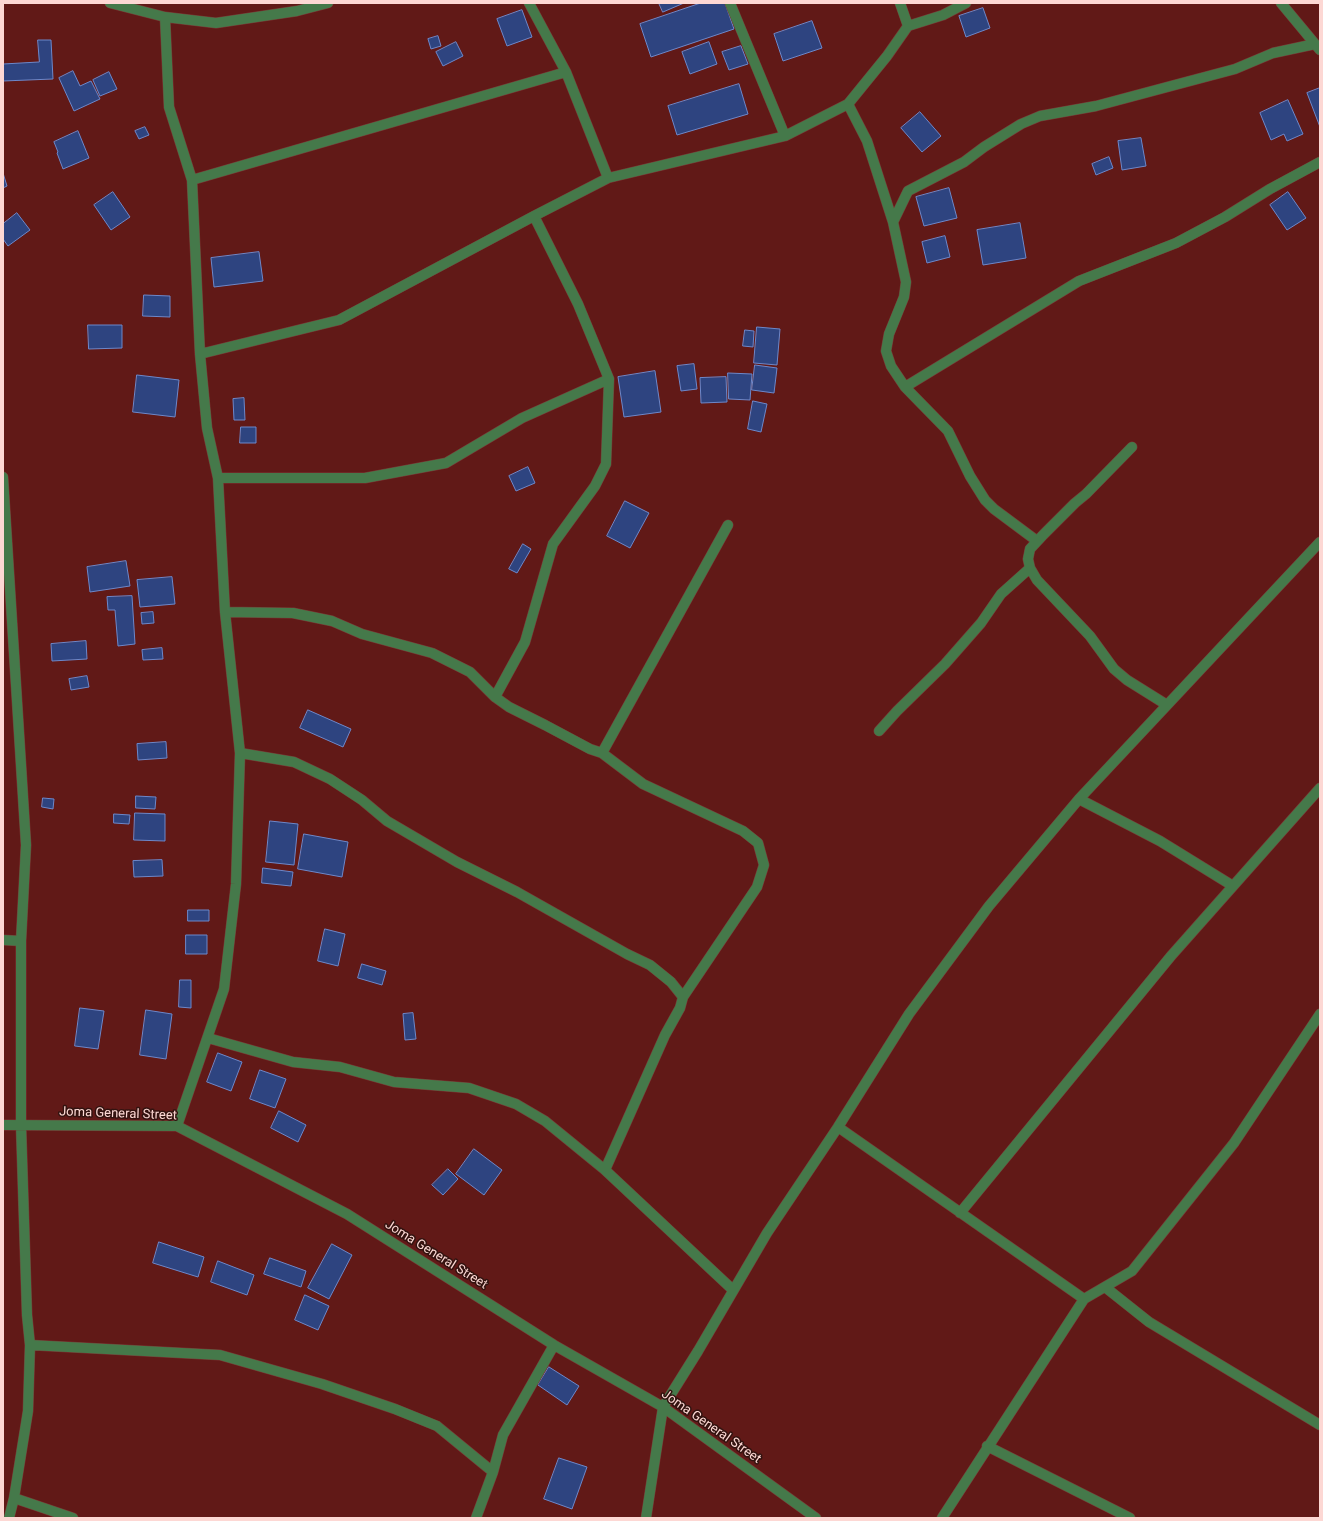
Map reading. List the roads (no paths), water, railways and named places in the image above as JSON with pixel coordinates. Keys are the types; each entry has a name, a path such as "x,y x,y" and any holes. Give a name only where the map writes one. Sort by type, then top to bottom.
{"street":[{"path":"110,3 165,17 216,23 297,11 328,3"},
{"path":"529,3 566,72 608,178"},
{"path":"730,3 785,136"},
{"path":"900,3 908,26"},
{"path":"200,354 339,320 608,178 785,136 848,104 888,56 908,26 943,15 966,3"},
{"path":"1281,3 1318,47"},
{"path":"165,17 169,107 192,180 200,354 206,428 218,478 225,612 240,752 236,884 224,989 177,1126"},
{"path":"893,222 908,191 964,162 984,147 1021,124 1040,116 1096,106 1235,69 1273,53 1318,47"},
{"path":"192,180 566,72"},
{"path":"848,104 867,141 893,222 906,282 904,297 889,334 886,351 891,366 905,387 948,431 970,476 985,500 994,509 1037,541"},
{"path":"905,387 1079,281 1176,243 1225,217 1270,189 1320,162"},
{"path":"495,696 525,642 553,544 595,486 606,464 609,380 578,304 534,216"},
{"path":"218,478 365,478 446,463 522,418 609,380"},
{"path":"1132,447 1037,541 1030,549 1028,559 1030,568 1036,580 1090,636 1114,669 1127,680 1167,705"},
{"path":"3,477 26,845 21,941 21,1124 27,1315 30,1345 28,1411 14,1498 9,1518"},
{"path":"602,753 728,525"},
{"path":"646,1518 663,1407 767,1234 838,1127 909,1014 989,906 1079,799 1320,542"},
{"path":"879,731 897,711 945,664 981,623 1001,594 1030,568"},
{"path":"225,612 293,613 332,621 362,634 432,653 470,672 508,708 545,724 590,750 602,753 643,784 743,831 758,844 764,865 757,887 683,997 680,1008 665,1035 605,1170"},
{"path":"240,752 294,762 330,779 362,800 387,821 417,837 457,862 517,892 627,954 650,965 670,982 683,997"},
{"path":"960,1213 1171,956 1320,788"},
{"path":"1079,799 1160,841 1233,886"},
{"path":"3,940 21,941"},
{"path":"942,1518 987,1446 1084,1299 1132,1271 1234,1143 1320,1014"},
{"path":"208,1038 293,1062 340,1067 394,1082 469,1088 516,1104 545,1121 605,1170 733,1290"},
{"name":"Joma General Street","path":"3,1125 177,1126 347,1214 554,1345 663,1407 816,1518"},
{"path":"838,1127 1084,1299"},
{"path":"1105,1286 1149,1322 1320,1425"},
{"path":"30,1345 220,1355 322,1384 396,1409 436,1426 493,1472"},
{"path":"476,1518 493,1472 503,1435 554,1345"},
{"path":"987,1446 1130,1518"},
{"path":"14,1498 73,1518"}]}
